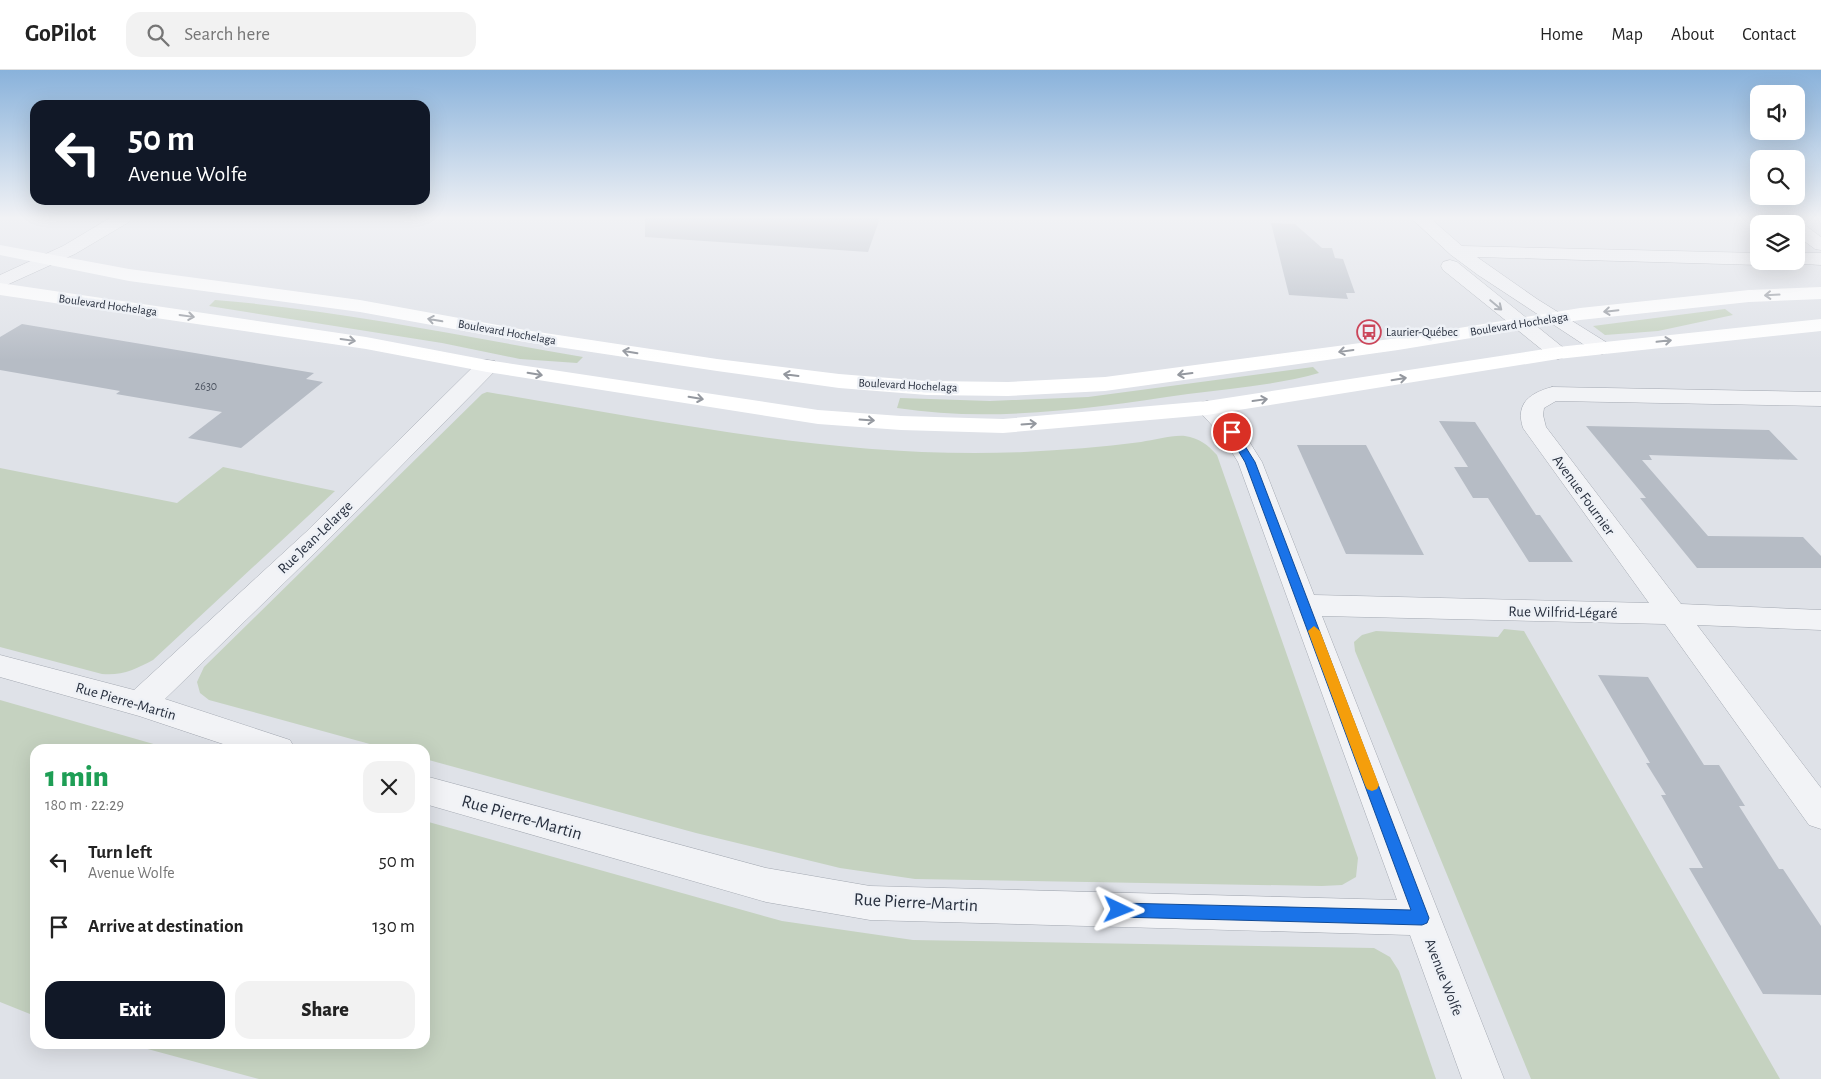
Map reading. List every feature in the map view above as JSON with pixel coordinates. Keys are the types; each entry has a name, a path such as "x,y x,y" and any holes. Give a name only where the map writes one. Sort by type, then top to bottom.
{"main road":[{"name":"Boulevard Hochelaga","path":"72,265 129,275 360,306 525,336 839,381 927,388 1008,389 1079,386 1351,350 1554,317 1748,296 1821,293"},
{"name":"Boulevard Hochelaga","path":"0,289 366,343 487,366 818,417 901,423 1003,426 1207,408 1602,348 1821,325"},
{"path":"818,417 839,381"}],"street":[{"path":"0,282 39,265"},
{"path":"1449,265 1558,354"},
{"path":"1477,265 1519,295 1602,348"},
{"name":"Rue Jean-Lelarge","path":"140,704 308,545 487,366"},
{"name":"Avenue Fournier","path":"1821,399 1552,394 1538,401 1531,409 1531,417 1535,428 1821,814"},
{"name":"Avenue Wolfe","path":"1207,408 1232,432 1250,462 1483,1079"},
{"name":"Rue Wilfrid-Légaré","path":"1304,605 1671,614 1821,620"},
{"name":"Rue Pierre-Martin","path":"0,666 140,704 264,744"},
{"name":"Rue Pierre-Martin","path":"430,791 766,885 870,902 1422,918"}],"green space":[{"path":"215,300 261,304 354,317 583,357 577,363 520,359 442,343 209,306"},
{"path":"1725,309 1733,315 1658,331 1605,335 1593,326"},
{"path":"1313,367 1319,373 1254,386 1079,409 1006,414 970,414 897,408 900,398 990,401 1088,397"},
{"path":"487,392 754,436 889,450 956,453 1024,452 1141,442 1174,436 1185,436 1199,440 1217,455 1358,858 1356,877 1342,885 1322,886 915,879 840,868 696,833 430,760 430,744 370,744 209,700 200,693 197,682 204,667 482,394"},
{"path":"223,467 335,491 153,660 141,666 122,673 102,674 0,647 0,468 177,503"},
{"path":"1504,629 1524,631 1780,1079 1531,1079 1355,651 1354,642 1362,635 1376,631 1498,637"},
{"path":"0,700 154,744 30,744 30,1014 0,1002"},
{"path":"430,822 782,921 913,940 1374,948 1390,957 1399,971 1436,1079 259,1079 148,1049 430,1049"}],"building":[{"path":"1282,265 1345,265 1355,293 1346,293 1348,299 1289,295"},
{"path":"22,324 314,373 306,379 323,382 241,448 188,438 222,412 116,394 120,391 0,370 0,337"},
{"path":"1439,421 1475,422 1536,515 1540,515 1573,562 1529,562 1488,498 1473,498 1454,467 1468,467"},
{"path":"1586,426 1769,430 1798,460 1649,455 1652,460 1642,460 1708,536 1803,537 1821,556 1821,568 1697,568 1640,498 1646,498"},
{"path":"1297,445 1366,445 1424,555 1346,554"},
{"path":"1598,675 1648,677 1704,765 1719,765 1745,806 1739,806 1779,869 1783,869 1821,926 1821,995 1763,994 1689,868 1703,868 1661,795 1666,795 1646,763 1650,763"}],"slow traffic":[{"path":"1314,631 1372,785"}],"place":[{"name":"Laurier-Québec","path":"1369,332"}],"route":[{"path":"1119,910 1422,918 1250,462 1232,432"}]}
